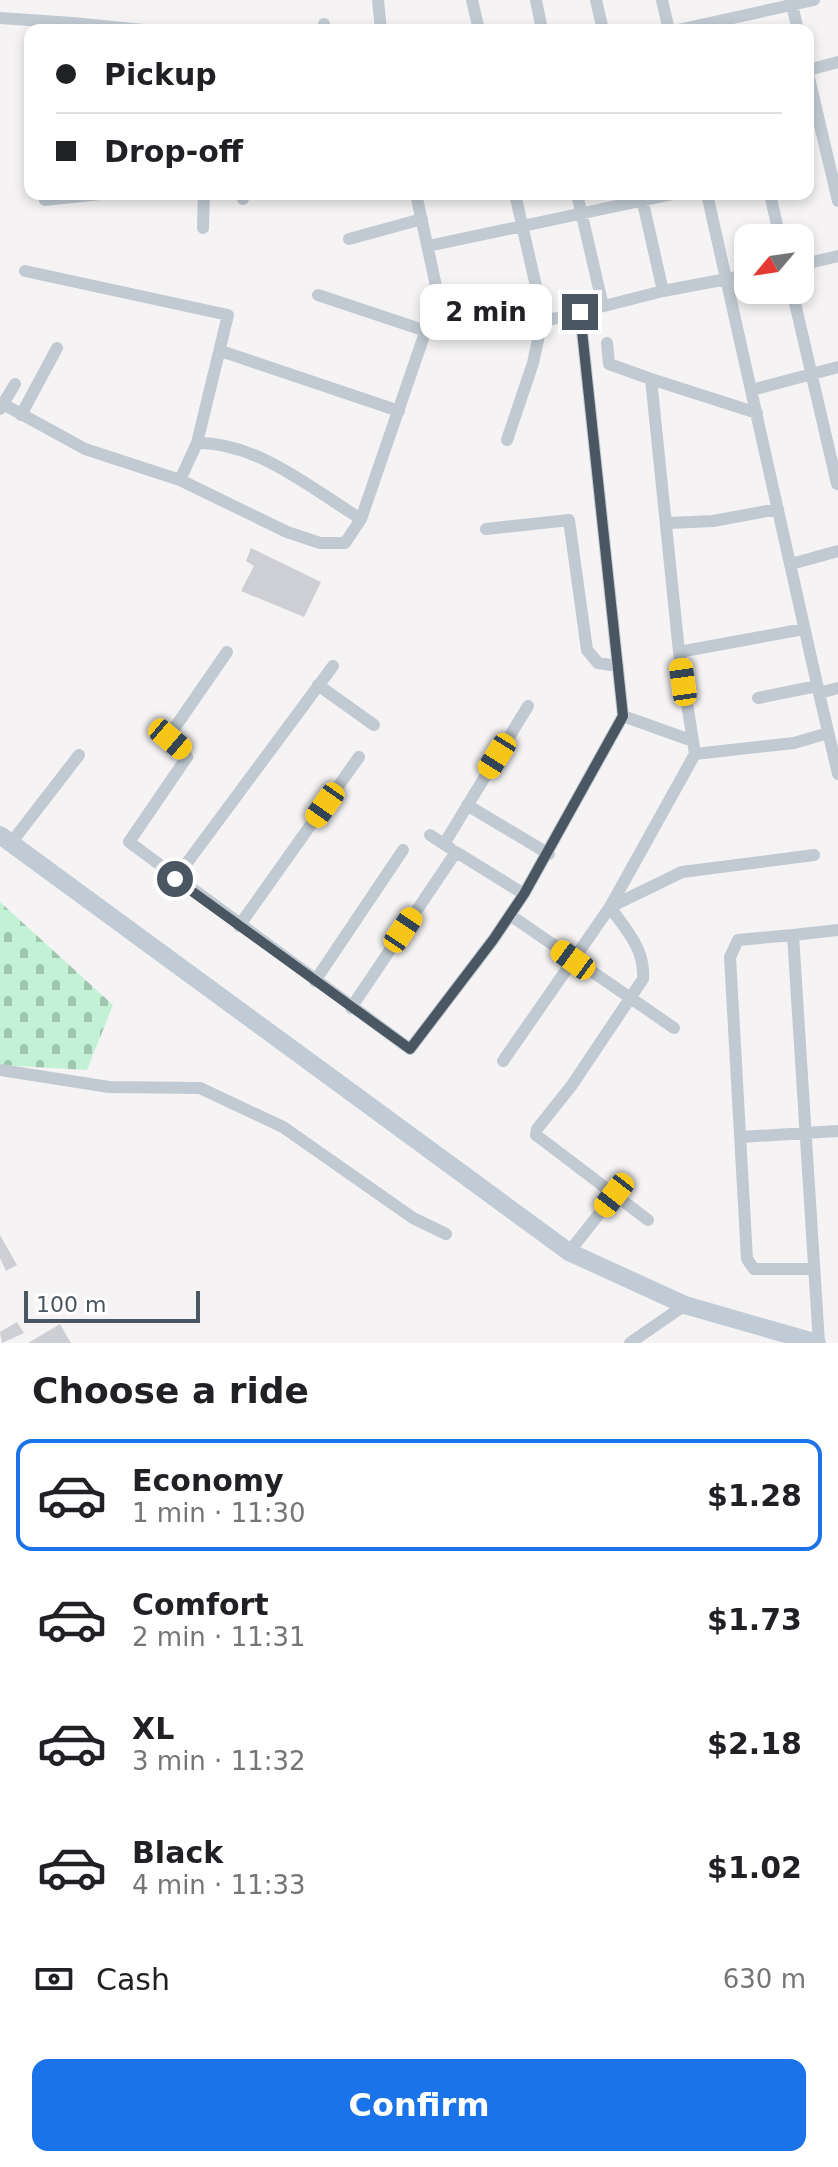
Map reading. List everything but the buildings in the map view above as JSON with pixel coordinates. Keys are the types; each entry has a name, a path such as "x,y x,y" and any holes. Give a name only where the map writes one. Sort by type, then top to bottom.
{"street":[{"path":"378,0 380,24"},
{"path":"472,0 478,24"},
{"path":"536,0 541,24"},
{"path":"596,0 602,24"},
{"path":"662,0 668,24"},
{"path":"733,24 761,6 792,5 814,0"},
{"path":"792,5 797,24"},
{"path":"0,18 54,24"},
{"path":"814,70 838,62"},
{"path":"814,98 838,201"},
{"path":"203,228 204,200"},
{"path":"15,384 2,406 85,449 180,480 320,543 345,543 361,519 438,295 417,200"},
{"path":"507,440 533,363 543,317 516,200"},
{"path":"578,200 603,306"},
{"path":"428,246 582,216 635,200"},
{"path":"642,200 663,291"},
{"path":"708,200 838,774"},
{"path":"771,200 777,224"},
{"path":"349,239 422,219"},
{"path":"814,262 838,256"},
{"path":"25,271 228,315 197,443 180,480"},
{"path":"543,317 553,319 663,291 734,278"},
{"path":"318,295 426,331"},
{"path":"795,304 838,485"},
{"path":"227,652 169,736 187,757 129,842 175,879 410,1049 524,894 549,854 623,716 580,312"},
{"path":"607,343 609,364 757,413"},
{"path":"21,415 57,348"},
{"path":"221,351 399,411"},
{"path":"752,390 838,367"},
{"path":"503,1061 610,907 694,748 679,652 651,379"},
{"path":"197,443 219,444 269,462 361,519"},
{"path":"668,523 713,521 778,509"},
{"path":"486,529 569,520 587,650 598,663 618,666"},
{"path":"791,564 838,551"},
{"path":"679,652 804,629"},
{"path":"175,879 333,666"},
{"path":"318,685 374,725"},
{"path":"758,698 838,688"},
{"path":"444,844 528,706"},
{"path":"623,716 694,748 794,743 828,733"},
{"path":"79,755 5,839 569,1252 685,1305 818,1343 793,935"},
{"path":"239,926 359,757"},
{"path":"467,805 549,854"},
{"path":"430,835 524,894"},
{"path":"315,981 403,850"},
{"path":"351,1008 456,852"},
{"path":"610,907 682,872 814,855"},
{"path":"610,907 638,945 644,963 643,979 537,1129 536,1135 648,1220"},
{"path":"510,915 674,1028"},
{"path":"813,1269 764,1272 754,1269 747,1259 730,957 732,946 738,940 838,930"},
{"path":"0,1070 109,1087 200,1088 283,1127 413,1218 446,1234"},
{"path":"740,1137 838,1131"},
{"path":"569,1252 614,1195"},
{"path":"630,1343 685,1305"}],"green space":[{"path":"0,902 113,1005 87,1070 0,1065"}],"route":[{"path":"175,879 410,1049 493,940 549,854 623,716 580,312"}]}
